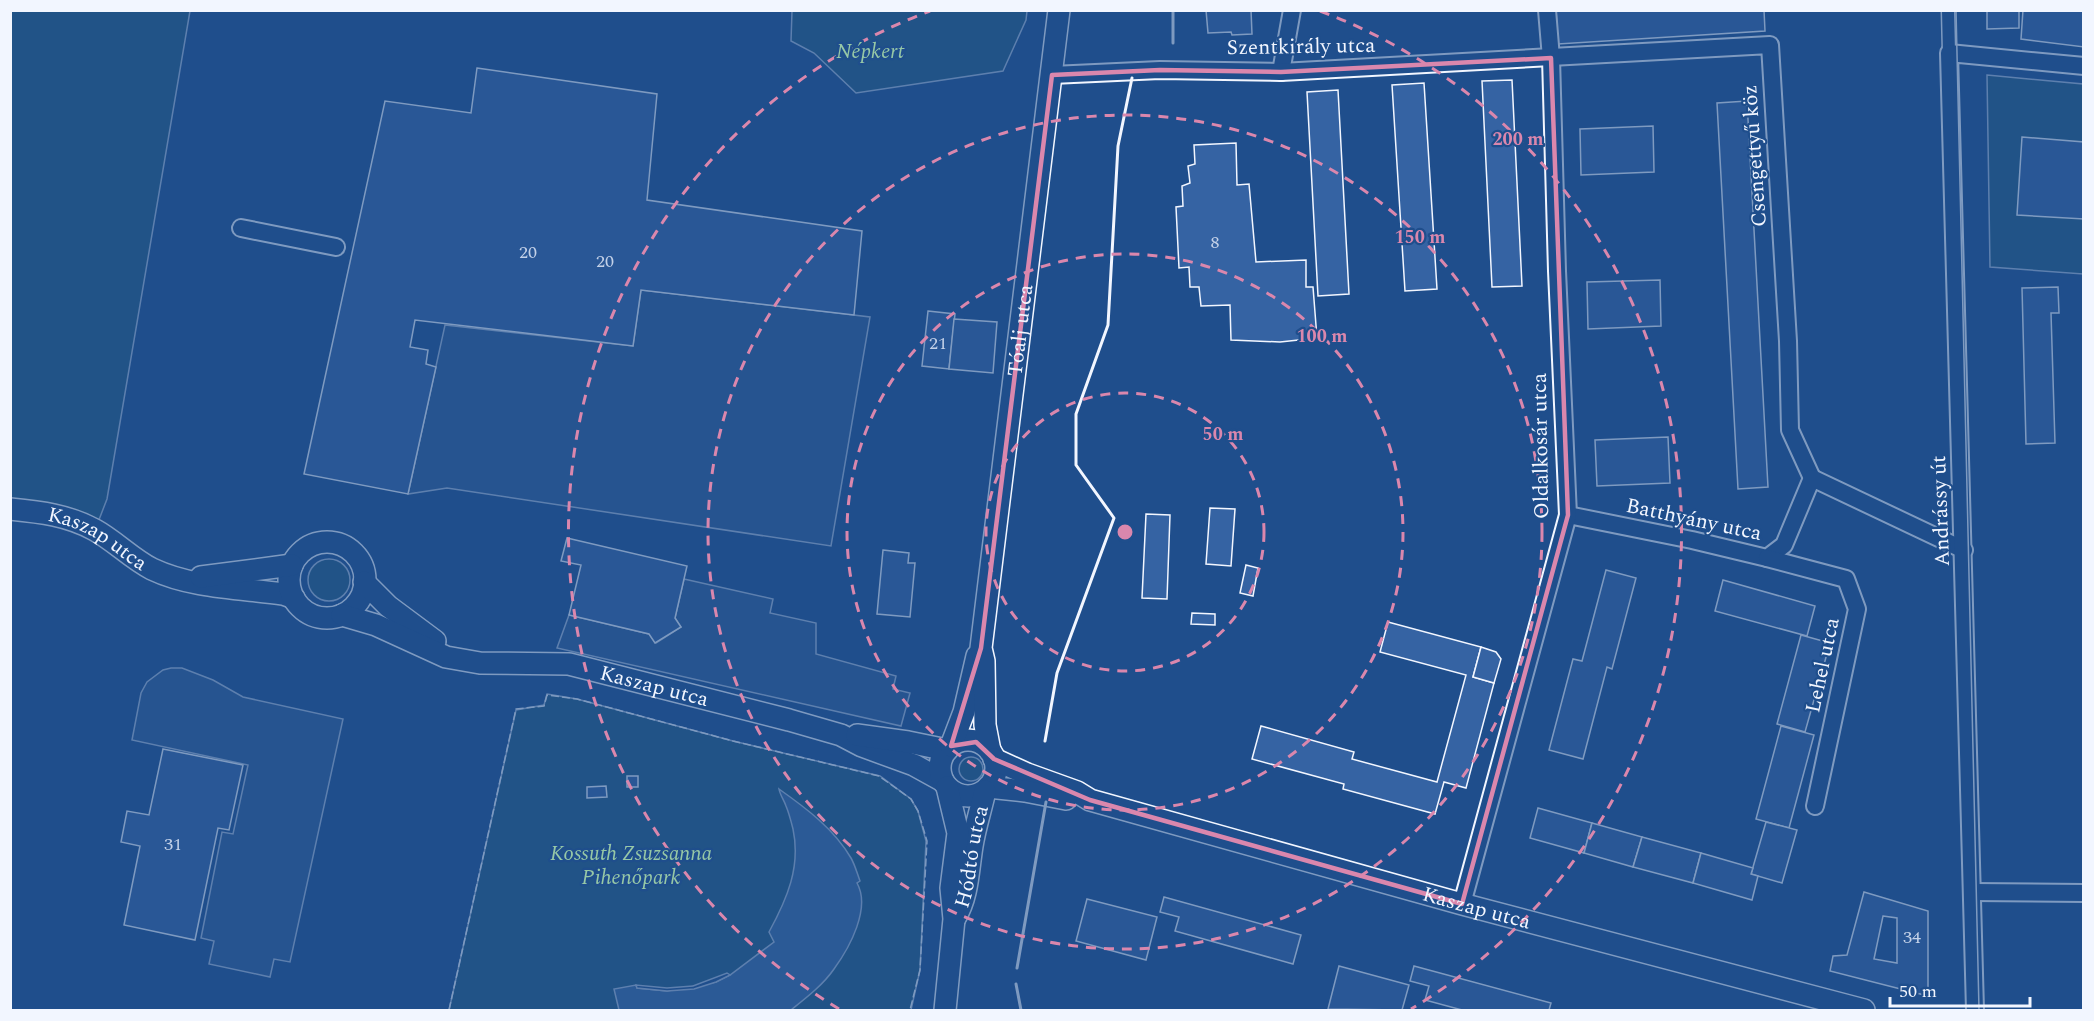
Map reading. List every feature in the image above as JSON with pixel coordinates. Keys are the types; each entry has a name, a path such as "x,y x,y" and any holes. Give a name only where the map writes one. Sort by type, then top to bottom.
{"street":[{"name":"Tóalj utca","path":"949,748 964,712 975,660 981,648 1059,10"},
{"path":"1281,72 1292,10"},
{"name":"Oldalkosár utca","path":"1462,904 1568,515 1557,271 1551,58 1547,10"},
{"name":"Andrássy út","path":"1948,10 1975,1011"},
{"name":"Csengettyű köz","path":"1551,58 1770,45 1788,341 1790,430 1812,478"},
{"path":"1949,52 2084,66"},
{"name":"Szentkirály utca","path":"1052,75 1160,70 1281,72 1551,58"},
{"path":"241,228 336,247"},
{"path":"1812,478 1964,550"},
{"name":"Batthyány utca","path":"1568,515 1767,558 1784,545 1812,478"},
{"name":"Kaszap utca","path":"10,509 70,518 95,530 151,568 183,580 283,594 294,598"},
{"path":"328,542 339,544 351,551 360,561 364,582 358,601 342,615 329,618 315,616 303,609 294,598 289,578 292,565 300,553 312,545 328,542"},
{"name":"Lehel utca","path":"1767,558 1846,579 1857,609 1815,806"},
{"name":"Kaszap utca","path":"183,580 292,565"},
{"name":"Kaszap utca","path":"364,582 388,606 463,660"},
{"name":"Kaszap utca","path":"342,615 376,625 446,657 488,664 569,664 789,720 841,735 862,746 914,765 945,784"},
{"name":"Tóalj utca","path":"981,648 984,661 985,725 992,755"},
{"name":"Kaszap utca","path":"841,735 865,734 949,748"},
{"path":"968,740 984,745 992,755 996,767 994,776 986,789 970,796 954,793 945,784 940,765 949,748 968,740"},
{"name":"Kaszap utca","path":"992,755 1027,774 1077,792 1090,800 1462,904 1864,1011"},
{"name":"Hódtó utca","path":"945,784 958,833 951,888 954,919 945,1011"},
{"name":"Kaszap utca","path":"986,789 1025,791 1075,801 1090,800"},
{"name":"Hódtó utca","path":"954,919 963,904 974,837 986,789"},
{"path":"1972,892 2084,893"}],"highlighted area":[{"path":"1551,58 1568,515 1462,904 1090,800 994,759 976,742 951,746 981,648 1052,75 1160,70 1281,72"}],"green space":[{"name":"Népkert","path":"792,10 1027,11 1026,20 1003,71 856,93 814,53 791,41"},
{"path":"10,11 190,11 107,499 95,530 11,509"},
{"path":"1987,75 2083,84 2083,274 1990,267"},
{"path":"329,559 337,560 344,565 349,572 349,588 344,595 337,600 329,601 321,600 314,595 309,588 308,580 309,572 314,565 321,560"},
{"name":"Kossuth Zsuzsanna Pihenőpark","path":"547,694 577,699 733,741 880,776 911,799 918,811 926,841 920,970 911,1010 449,1010 516,710 544,705"},
{"path":"971,757 976,758 982,764 982,774 976,780 971,781 966,780 960,774 959,769 960,764 966,758"}],"shaded area":[{"path":"641,290 870,317 831,546 447,488 408,494 445,325 633,346"},
{"path":"684,579 773,599 770,613 816,623 816,654 896,676 893,689 910,693 901,726 557,648 569,615 649,634 656,643 681,627 675,618"},
{"path":"182,668 213,680 243,697 343,719 290,962 274,959 270,977 209,964 214,941 201,938 222,832 233,834 248,765 132,740 141,693 147,682 163,670"},
{"path":"779,789 828,828 851,858 860,881 857,883 862,904 857,927 830,975 791,1010 619,1010 614,989 636,985 637,988 667,991 716,982 730,975 774,942 769,932 787,895 794,870 795,856 793,829"}],"pier":[{"path":"727,973 730,975 694,989 667,991 637,988 636,985 667,988 693,986"}],"building":[{"path":"1206,10 1251,10 1252,34 1208,33"},
{"path":"1556,10 1764,10 1765,31 1558,44"},
{"path":"1987,10 2019,10 2019,28 1987,29"},
{"path":"2023,10 2084,10 2084,47 2021,39"},
{"path":"477,68 657,94 647,200 862,231 854,315 641,290 633,346 415,320 410,347 428,350 426,364 436,367 408,494 304,474 385,101 471,113"},
{"path":"1512,80 1522,286 1492,287 1482,81"},
{"path":"1424,83 1437,289 1405,291 1392,85"},
{"path":"1338,90 1349,294 1318,296 1307,92"},
{"path":"1747,101 1768,487 1738,489 1717,103"},
{"path":"1653,126 1654,172 1581,175 1580,129"},
{"path":"2022,137 2084,142 2084,219 2017,215"},
{"path":"1236,143 1237,185 1249,184 1256,262 1306,260 1306,287 1313,287 1317,338 1280,342 1231,340 1230,305 1201,306 1199,287 1190,287 1189,267 1179,268 1176,207 1183,206 1182,186 1190,183 1188,166 1195,164 1194,145"},
{"path":"1660,280 1661,326 1588,329 1587,282"},
{"path":"2058,287 2059,313 2051,313 2055,443 2026,444 2022,288"},
{"path":"928,311 955,314 949,369 922,366"},
{"path":"954,319 997,322 993,373 949,369"},
{"path":"1668,437 1670,483 1597,486 1595,440"},
{"path":"1210,508 1235,509 1231,566 1206,564"},
{"path":"1146,514 1170,515 1167,599 1142,598"},
{"path":"567,538 687,566 675,618 681,627 655,643 649,634 569,615 581,565 561,561"},
{"path":"883,550 909,553 908,563 915,563 910,617 877,614"},
{"path":"1246,565 1258,568 1253,596 1240,593"},
{"path":"1606,570 1636,578 1612,669 1607,667 1583,759 1549,750 1573,659 1582,661"},
{"path":"1723,580 1815,606 1807,636 1715,611"},
{"path":"1192,613 1215,614 1215,625 1191,624"},
{"path":"1388,622 1481,647 1473,677 1494,683 1466,788 1444,782 1435,814 1343,789 1344,784 1252,759 1261,726 1354,752 1352,759 1437,782 1466,675 1380,652"},
{"path":"1801,635 1830,643 1805,732 1777,724"},
{"path":"1481,647 1496,652 1501,659 1494,683 1473,677"},
{"path":"1781,726 1814,735 1789,828 1756,819"},
{"path":"163,749 243,765 229,830 218,828 195,940 124,925 140,846 121,842 127,811 149,815"},
{"path":"627,776 638,776 638,787 627,787"},
{"path":"606,786 607,797 587,798 587,787"},
{"path":"1538,808 1592,823 1584,853 1530,838"},
{"path":"1766,822 1797,830 1782,883 1751,874"},
{"path":"1592,823 1642,837 1633,867 1584,853"},
{"path":"1642,837 1701,853 1693,883 1633,867"},
{"path":"1701,853 1753,868 1751,874 1758,876 1752,900 1693,883"},
{"path":"1864,892 1928,911 1928,996 1830,971 1833,956 1847,955","holes":["1883,916 1897,918 1897,963 1874,959"]},
{"path":"1164,897 1301,935 1293,964 1175,931 1179,917 1160,912"},
{"path":"1087,899 1157,917 1146,960 1076,941"},
{"path":"1339,966 1409,985 1402,1010 1328,1009"},
{"path":"1414,966 1551,1003 1549,1010 1462,1010 1425,1000 1429,986 1410,981"}],"tram line":[{"path":"1956,10 1979,1010"}],"fence":[{"path":"449,1010 516,709 544,706 547,695 577,699 733,741 879,776 911,799 918,811 927,841 920,970 910,1010"}],"wall":[{"path":"1173,10 1173,43"},
{"path":"1045,741 1057,673 1114,518 1076,465 1076,414 1108,325 1118,146 1132,78"},
{"path":"1017,968 1046,802"},
{"path":"1016,984 1021,1010"}]}
